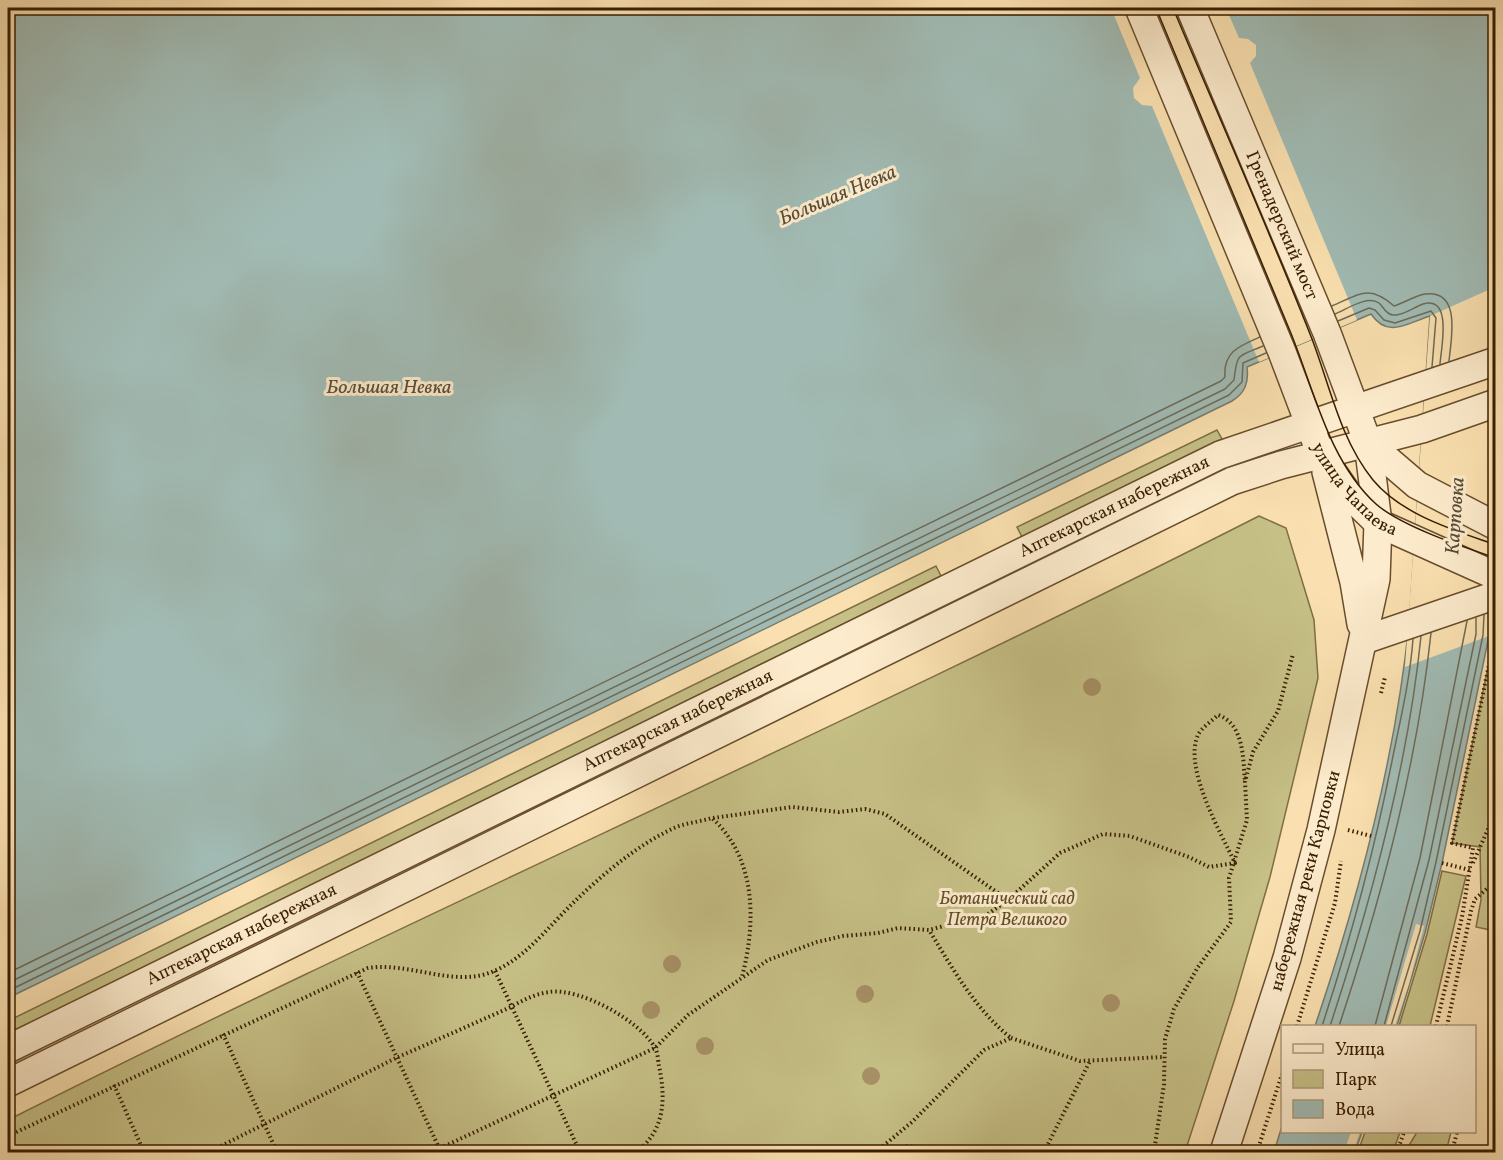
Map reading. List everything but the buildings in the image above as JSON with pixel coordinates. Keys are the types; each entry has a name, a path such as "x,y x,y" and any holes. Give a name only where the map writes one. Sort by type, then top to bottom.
{"street":[{"path":"1139,8 1282,352 1309,424"},
{"name":"Гренадерский мост","path":"1190,8 1327,333 1368,443"},
{"name":"Аптекарская набережная","path":"8,1049 1220,455 1496,361"},
{"name":"Аптекарская набережная","path":"8,1083 1232,482 1321,455 1422,429 1496,403"},
{"name":"улица Чапаева","path":"1309,424 1321,455 1348,494 1378,523 1414,540 1494,586"},
{"name":"улица Чапаева","path":"1368,443 1418,485 1496,526"},
{"name":"набережная реки Карповки","path":"1224,1152 1287,958 1321,830 1364,640 1376,579 1378,523 1368,443"},
{"name":"набережная реки Карповки","path":"1321,455 1354,582 1364,640"},
{"path":"1364,640 1409,624 1494,586"}],"path":[{"path":"1436,1025 1462,917 1473,848 1452,843 1496,630"},
{"path":"1245,782 1253,752 1278,711 1293,654"},
{"path":"1154,1152 1164,1084 1165,1039 1174,1009 1198,967 1231,922 1229,879 1235,863 1247,820 1242,743 1227,718 1218,715 1198,734 1194,756 1208,807 1235,863"},
{"path":"8,1136 357,972 383,966 469,977 495,970 527,949 618,863 673,828 712,818 792,807 839,812 865,809 895,821 1008,900"},
{"path":"1470,870 1496,811"},
{"path":"712,818 727,832 738,852 746,877 751,910 751,942 742,978"},
{"path":"1348,830 1371,836"},
{"path":"432,1152 440,1151 655,1048 688,1015 768,960 817,942 898,928 929,930 988,914 1008,900 1060,852 1103,834 1130,836 1190,857 1209,867 1235,863"},
{"path":"1297,1025 1335,903 1341,862"},
{"path":"1442,863 1470,870"},
{"path":"1447,1025 1475,899 1496,882"},
{"path":"929,930 955,973 988,1019 1011,1038 1080,1061 1164,1057"},
{"path":"495,970 580,1152"},
{"path":"357,972 440,1151"},
{"path":"209,1152 396,1058 512,1007 526,998 551,991 583,997 612,1009 638,1029 655,1048 663,1086 662,1118 647,1144 636,1152"},
{"path":"223,1034 277,1152"},
{"path":"876,1152 912,1122 984,1050 1011,1038"},
{"path":"1044,1152 1090,1061"},
{"path":"1257,1152 1281,1077"},
{"path":"114,1085 144,1152"},
{"path":"1397,1152 1403,1133"},
{"path":"1452,1152 1457,1133"},
{"path":"894,1152 908,1146 943,1152"}],"green space":[{"path":"1217,430 1222,439 1022,537 1017,527"},
{"name":"Ботанический сад Петра Великого","path":"1259,516 1286,528 1314,620 1318,678 1270,877 1234,1001 1185,1152 8,1152 8,1120 320,967 948,670"},
{"path":"936,566 941,576 8,1034 8,1021"},
{"path":"1494,638 1496,638 1495,931 1476,927 1481,900 1480,847 1452,843"},
{"path":"1442,871 1466,876 1430,1025 1399,1025 1427,934"},
{"path":"1365,1133 1400,1133 1393,1152 1358,1152"},
{"path":"1416,1133 1451,1133 1446,1152 1405,1152"}],"water":[{"name":"Большая Невка","path":"8,8 1495,8 1496,528 1489,636 1442,863 1425,933 1397,1025 1315,1025 1346,928 1385,777 1403,675 1409,624 1430,316 1406,325 1391,327 1377,322 1371,314 1247,367 1245,387 1232,401 8,998"},
{"path":"1281,1129 1281,1133 1362,1133 1355,1152 1274,1152"}],"pier":[{"path":"1111,8 1226,8 1239,38 1248,39 1256,45 1256,56 1250,63 1357,320 1259,362 1152,106 1142,105 1134,98 1133,88 1140,78"},
{"path":"1495,287 1496,528 1489,636 1405,667 1430,316"},
{"path":"1416,924 1424,926 1395,1025 1386,1025"},
{"path":"1351,1133 1360,1133 1353,1152 1344,1152"}],"tram line":[{"path":"1156,8 1290,331 1324,423 1346,467 1376,504 1387,512 1433,535 1496,558"},
{"path":"1173,8 1295,297 1344,430 1362,464 1373,480 1399,503 1446,527 1496,545"}],"water label":[{"name":"Карповка","path":"1456,516"}]}
